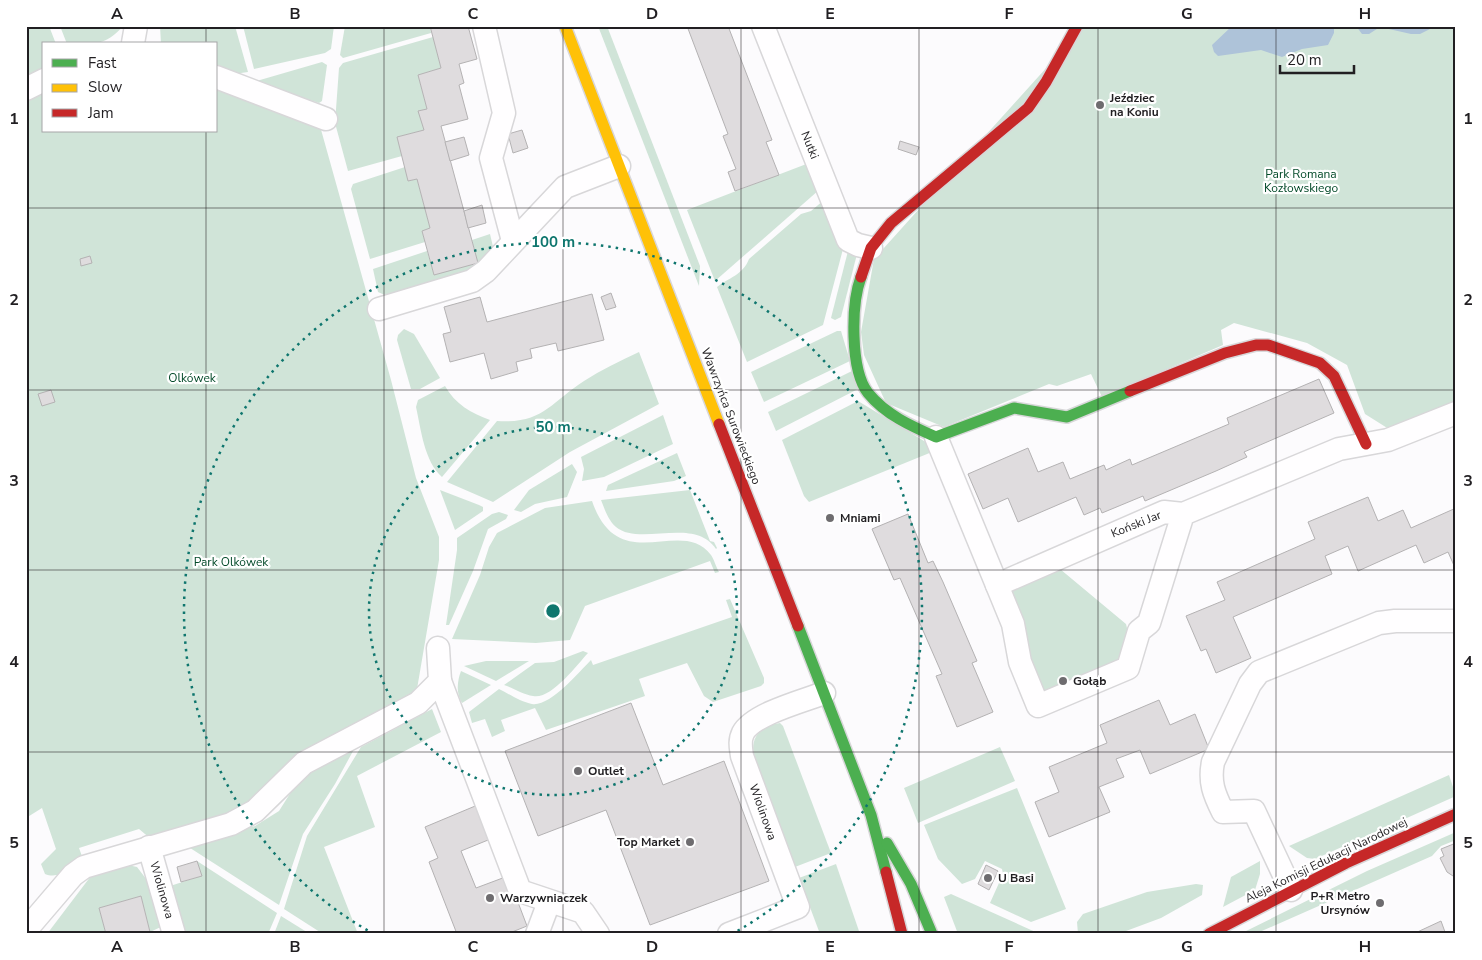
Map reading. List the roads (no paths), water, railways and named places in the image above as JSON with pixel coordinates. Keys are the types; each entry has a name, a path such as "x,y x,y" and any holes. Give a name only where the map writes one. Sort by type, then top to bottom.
{"street":[{"path":"133,42 136,26"},
{"path":"484,26 504,112 491,158 513,241"},
{"name":"Wawrzyńca Surowieckiego","path":"565,26 871,815 902,934"},
{"name":"Nutki","path":"763,26 848,240 858,245 872,248"},
{"path":"1077,26 1046,82 1028,108 891,223 872,248 859,282 854,313 854,340 861,377 867,392 882,407 917,430 936,437 1014,408 1066,417 1225,353 1256,345 1268,345 1320,363 1334,376 1366,444"},
{"path":"218,78 326,119"},
{"path":"26,89 42,81"},
{"path":"379,309 472,281 486,271 565,187 619,166"},
{"name":"Koński Jar","path":"997,584 1164,512 1183,514 1339,449 1388,440 1456,413"},
{"path":"936,437 1013,624 1020,662 1038,706 1128,668 1139,631 1148,623 1183,514"},
{"path":"1291,890 1254,811 1222,812 1213,791 1210,776 1213,762 1250,684 1259,672 1379,623 1395,621 1456,621"},
{"path":"438,648 440,680 520,891 583,912 598,934"},
{"path":"26,930 73,876 84,867 231,824 255,811 304,763 418,703 440,680"},
{"name":"Wiolinowa","path":"729,934 798,907 742,756 740,743 749,725 756,720 824,693"},
{"name":"Aleja Komisji Edukacji Narodowej","path":"1209,934 1291,890 1456,814"},
{"name":"Wawrzyńca Surowieckiego","path":"871,815 911,884 932,934"},
{"name":"Wiolinowa","path":"149,847 174,934"},
{"path":"537,934 549,902"}],"water":[{"path":"1232,26 1334,26 1334,33 1328,45 1302,49 1282,57 1261,50 1218,56 1214,52 1212,45"},
{"path":"1356,26 1436,26 1420,34 1411,34 1380,27 1369,34 1362,34"}],"place":[{"name":"Jeździec na Koniu","path":"1100,105"},
{"name":"Mniami","path":"830,518"},
{"name":"Gołąb","path":"1063,681"},
{"name":"Outlet","path":"578,771"},
{"name":"Top Market","path":"690,842"},
{"name":"U Basi","path":"988,878"},
{"name":"Warzywniaczek","path":"490,898"},
{"name":"P+R Metro Ursynów","path":"1380,903"}],"park label":[{"name":"Park Romana Kozłowskiego","path":"1301,181"},
{"name":"Olkówek","path":"192,378"},
{"name":"Park Olkówek","path":"231,562"}]}
